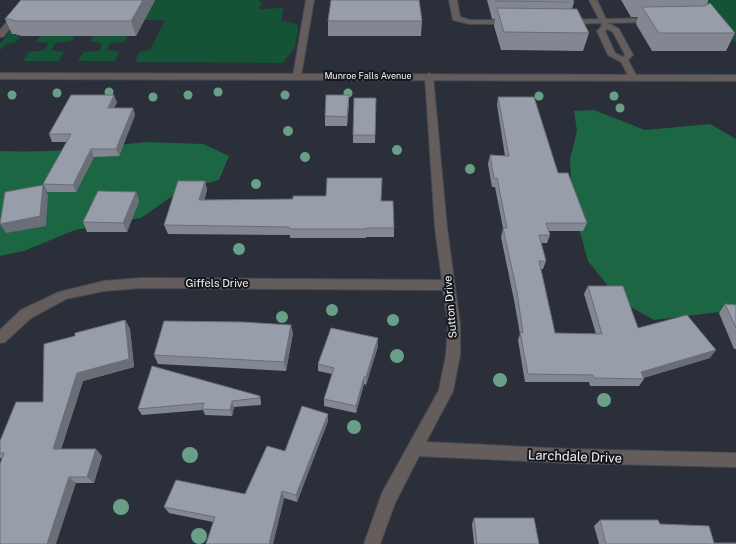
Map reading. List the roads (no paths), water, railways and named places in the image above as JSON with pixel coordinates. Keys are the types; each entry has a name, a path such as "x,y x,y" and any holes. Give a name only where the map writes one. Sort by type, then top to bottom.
{"street":[{"path":"0,35 29,0"},
{"path":"297,76 310,0"},
{"path":"453,0 456,18 469,22 516,22"},
{"path":"593,0 605,23 616,31 629,55 624,60"},
{"path":"562,22 605,23 658,20"},
{"path":"605,23 600,31 612,55 624,60 633,78"},
{"name":"Munroe Falls Avenue","path":"0,76 736,78"},
{"name":"Sutton Drive","path":"372,544 388,499 446,392 453,355 454,324 441,228 429,76"},
{"name":"Giffels Drive","path":"0,338 26,314 63,295 104,286 141,282 449,285"},
{"name":"Larchdale Drive","path":"415,450 569,456 736,460"}]}
